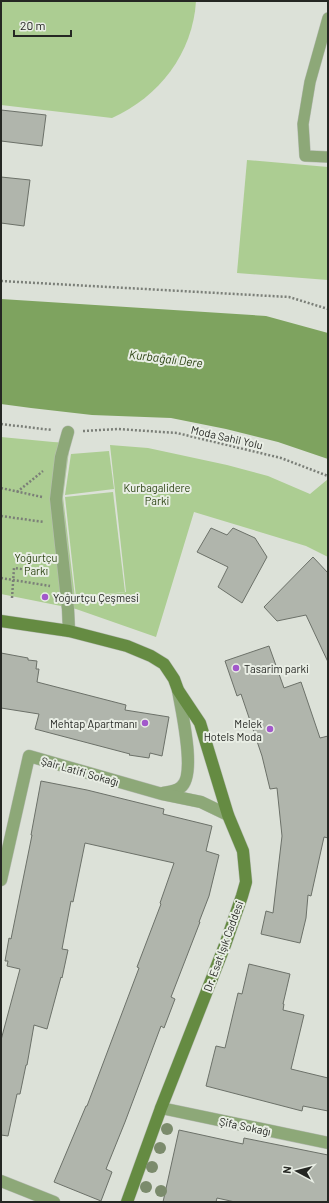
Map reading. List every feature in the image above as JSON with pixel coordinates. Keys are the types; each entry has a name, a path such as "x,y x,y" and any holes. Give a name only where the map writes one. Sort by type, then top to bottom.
{"street":[{"path":"68,432 61,457 56,499 69,631"},
{"name":"Dr. Esat Işık Caddesi","path":"1,621 69,631 127,646 151,656 164,664 174,679 178,690 200,723 228,815 243,851 246,882 225,944 161,1108 127,1202"},
{"path":"162,794 180,788 185,782 187,775 187,750 178,690"},
{"name":"Şair Latifi Sokağı","path":"1,880 29,756 162,794 201,802 228,815"},
{"name":"Şifa Sokağı","path":"161,1108 328,1144"},
{"path":"1,1182 54,1202"}],"lane":[{"path":"328,18 310,82 303,124 305,156 328,157"}],"path":[{"path":"1,281 289,297 328,309"},
{"name":"Moda Sahil Yolu","path":"118,429 177,433 281,458 328,476"},
{"path":"17,492 61,457"},
{"path":"1,488 56,499"},
{"path":"1,516 58,524"},
{"path":"12,598 14,568 64,576"},
{"path":"1,578 65,588"}],"green space":[{"path":"1,1 196,1 188,38 170,71 145,98 112,118 1,105"},
{"path":"247,160 328,167 328,280 237,273"},
{"name":"Kurbagalidere Parki","path":"1,437 70,443 63,497 75,598 126,592 110,445 148,448 227,465 268,476 310,494 328,479 328,557 306,546 194,512 156,637 76,609 1,594"},
{"path":"109,451 114,489 65,495 71,454"},
{"path":"113,492 125,592 76,597 65,497"}],"water":[{"name":"Kurbağalı Dere","path":"1,299 266,316 328,333 328,459 278,442 226,429 171,418 92,415 1,404"}],"building":[{"path":"1,110 46,115 42,146 1,141"},
{"path":"1,177 30,180 24,226 1,223"},
{"path":"211,528 227,535 233,528 255,538 267,557 242,603 218,587 228,567 197,552"},
{"path":"313,557 328,573 328,662 306,615 277,621 264,607"},
{"path":"269,646 284,688 301,682 320,738 328,736 328,838 324,837 311,896 308,895 306,918 300,943 261,934 266,911 273,913 282,836 277,788 270,789 262,756 241,694 237,696 225,661"},
{"path":"1,653 37,661 36,669 39,669 37,682 126,705 125,710 169,717 162,756 150,753 149,758 129,755 130,754 35,729 39,714 1,708"},
{"path":"41,781 87,790 164,809 163,814 212,826 206,851 219,855 209,896 171,997 175,999 164,1028 161,1026 106,1169 112,1172 101,1201 54,1182 87,1106 139,968 137,967 161,904 160,903 174,863 85,843 73,902 71,901 62,949 68,950 62,978 61,977 47,1029 34,1025 27,1065 20,1094 17,1094 8,1136 1,1135 1,1040 20,969 7,966 8,961 5,961 9,938 11,939 32,835"},
{"path":"249,964 290,974 283,1010 304,1015 291,1069 328,1078 328,1111 303,1106 302,1111 206,1086 216,1046 225,1048 238,993 242,994"},
{"path":"179,1130 243,1144 244,1138 328,1155 328,1202 235,1202 217,1198 216,1202 163,1202"}],"place":[{"name":"Yoğurtçu Çeşmesi","path":"45,597"},
{"name":"Tasarim parki","path":"236,668"},
{"name":"Mehtap Apartmanı","path":"145,723"},
{"name":"Melek Hotels Moda","path":"270,729"}],"park label":[{"name":"Yoğurtçu Parkı","path":"36,563"}]}
